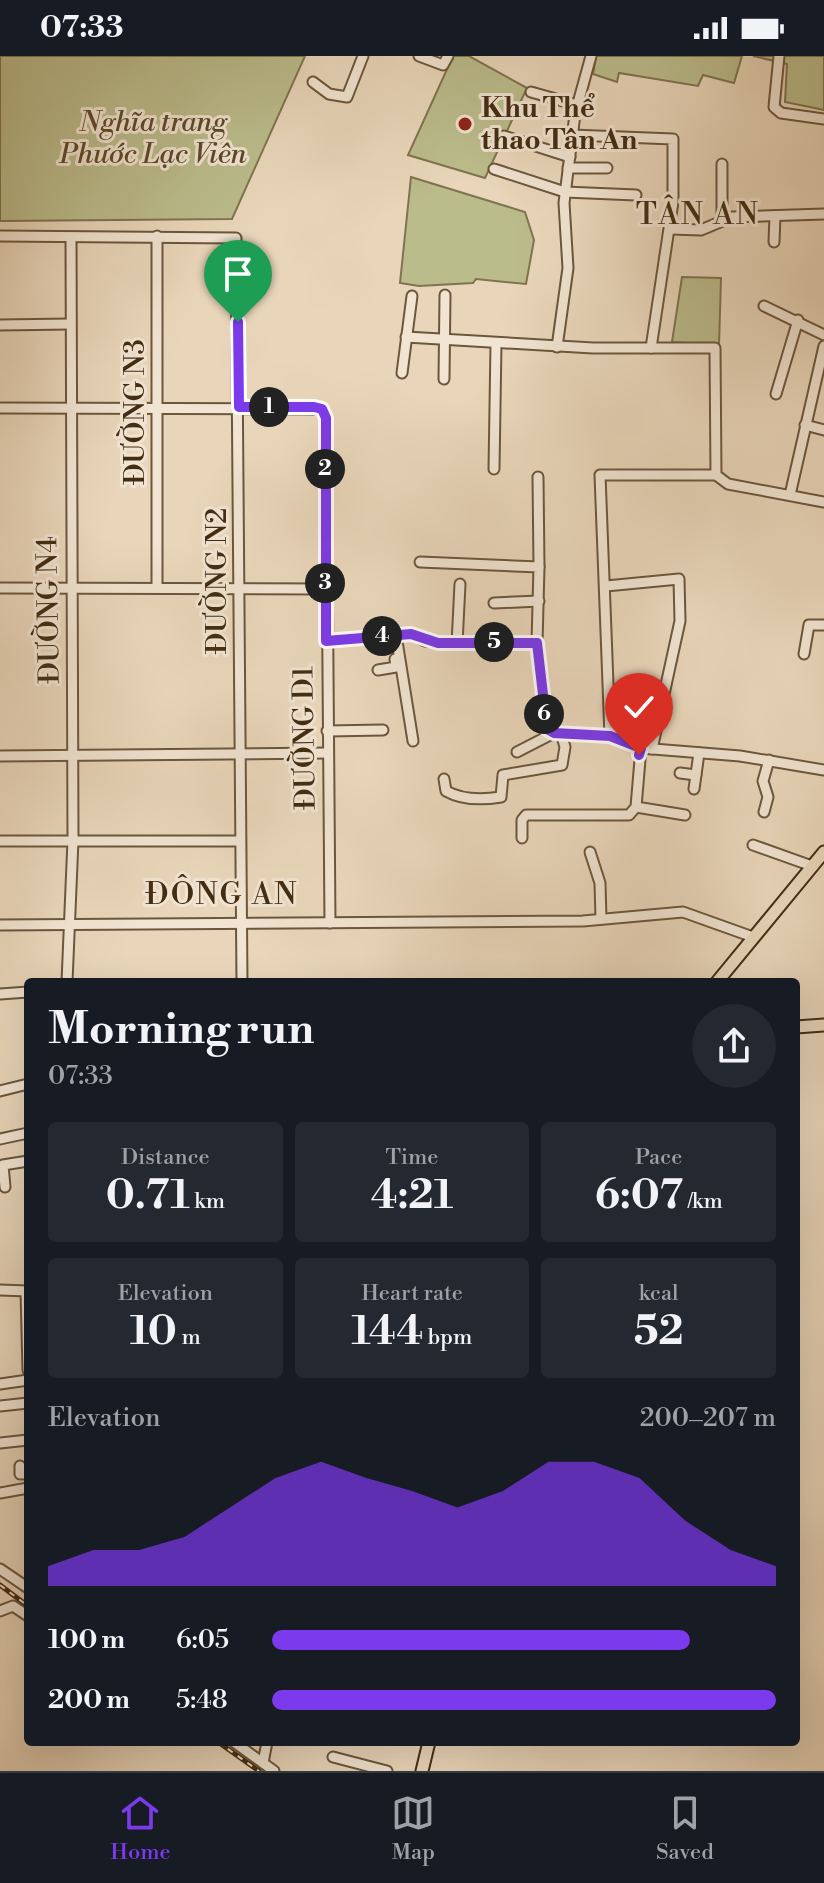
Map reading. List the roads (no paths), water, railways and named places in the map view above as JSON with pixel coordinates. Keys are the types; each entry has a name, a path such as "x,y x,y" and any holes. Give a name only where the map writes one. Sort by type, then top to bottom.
{"main road":[{"path":"720,978 824,852"},
{"path":"800,1027 824,1025"},
{"path":"422,1771 428,1746"}],"street":[{"path":"313,82 329,94 347,97 363,56"},
{"path":"419,56 443,65 448,56"},
{"path":"557,347 568,268 563,215 565,192 577,105 591,56"},
{"path":"779,56 774,103 777,111 824,119"},
{"path":"531,92 577,105"},
{"path":"572,135 672,137 675,180 651,348"},
{"path":"504,136 570,157"},
{"path":"722,164 722,220"},
{"path":"568,168 607,168"},
{"path":"494,169 565,192 636,195"},
{"path":"670,229 701,230 722,220 824,214"},
{"path":"774,242 775,216"},
{"path":"0,236 157,236"},
{"name":"ĐƯỜNG N2","path":"157,236 236,238 242,978"},
{"name":"ĐƯỜNG N3","path":"157,236 157,587"},
{"name":"ĐƯỜNG N4","path":"67,978 73,840 71,237"},
{"path":"444,379 445,295"},
{"path":"402,373 412,296"},
{"path":"764,306 824,335"},
{"path":"776,394 798,320"},
{"path":"0,325 70,324"},
{"path":"406,337 557,347 715,348 716,475"},
{"path":"494,469 496,344"},
{"path":"790,495 824,346"},
{"path":"0,408 239,407"},
{"name":"ĐƯỜNG D1","path":"239,407 322,409 326,418 330,923"},
{"path":"805,425 824,430"},
{"path":"610,736 600,475 716,475 728,484 824,502"},
{"path":"538,477 537,643 547,729 558,733 610,736 641,748 769,760 824,770"},
{"path":"420,562 539,567"},
{"path":"606,586 679,579 680,621 652,749"},
{"path":"457,644 460,584"},
{"path":"0,588 325,589"},
{"path":"494,603 539,601"},
{"path":"804,654 809,625 824,625"},
{"path":"326,641 411,634 438,643 537,643"},
{"path":"378,670 396,667 394,636"},
{"path":"394,636 413,741"},
{"path":"327,731 383,730"},
{"path":"517,752 558,733"},
{"path":"444,779 446,791 451,794 479,800 501,797 503,775 562,765 565,747 558,733"},
{"path":"636,807 641,748"},
{"path":"0,756 327,753"},
{"path":"694,789 699,753"},
{"path":"764,812 768,797 763,781 769,760"},
{"path":"680,773 696,775"},
{"path":"522,838 522,820 526,815 623,817 636,807 685,815"},
{"path":"0,841 240,841"},
{"path":"753,845 812,866"},
{"path":"590,852 600,883 601,919"},
{"path":"0,925 601,919 683,912 753,937"},
{"path":"0,994 24,992"},
{"path":"0,1091 24,1085"},
{"path":"0,1139 24,1134"},
{"path":"5,1187 3,1165 24,1162"},
{"path":"0,1290 24,1291"},
{"path":"0,1384 24,1381"},
{"path":"0,1406 24,1403"},
{"path":"0,1443 24,1440"},
{"path":"20,1466 20,1474 24,1474"},
{"path":"0,1493 24,1489"},
{"path":"0,1569 24,1585"},
{"path":"0,1611 13,1606 24,1613"},
{"path":"240,1746 274,1771"},
{"path":"263,1763 266,1746"},
{"path":"333,1757 387,1771"}],"railway":[{"path":"0,1585 24,1603"},
{"path":"224,1746 259,1771"}],"place":[{"name":"Khu Thể thao Tân An","path":"465,124"}],"district":[{"name":"TÂN AN","path":"698,215"},
{"name":"ĐÔNG AN","path":"222,895"}],"park label":[{"name":"Nghĩa trang Phước Lạc Viên","path":"153,138"}]}
